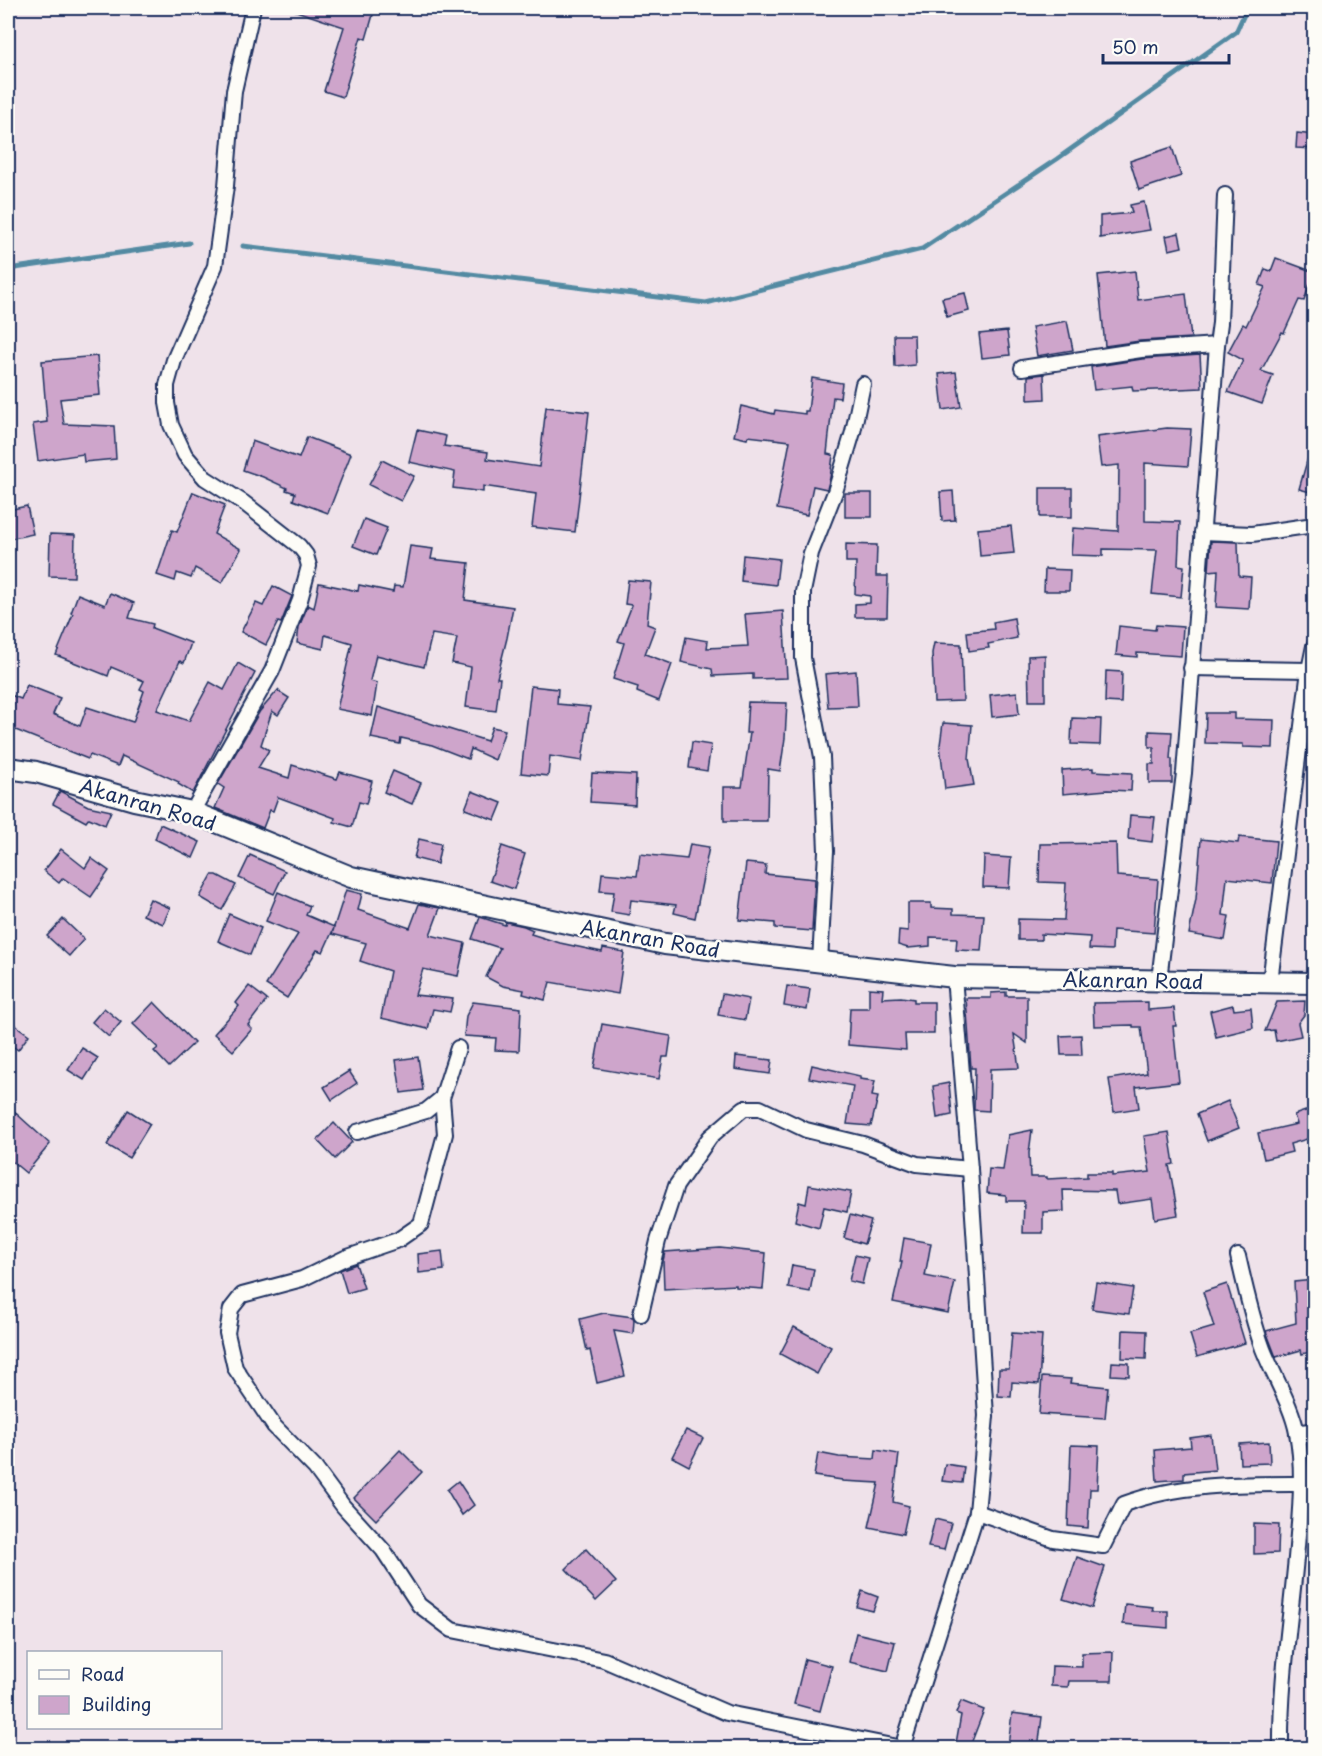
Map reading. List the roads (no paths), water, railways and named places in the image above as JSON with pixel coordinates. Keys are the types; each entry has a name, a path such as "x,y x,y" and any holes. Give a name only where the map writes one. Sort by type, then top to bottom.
{"main road":[{"name":"Akanran Road","path":"8,768 36,772 134,800 192,812 351,877 665,945 954,977 1314,983"}],"street":[{"path":"192,812 272,670 300,600 309,566 306,555 299,546 198,470 185,455 171,425 167,404 167,385 174,360 215,266 226,186 234,91 253,8"},
{"path":"1159,980 1184,773 1221,312 1225,195"},
{"path":"1022,368 1141,350 1217,345"},
{"path":"820,962 826,851 822,757 803,658 803,592 811,553 835,492 853,432 863,384"},
{"path":"1202,532 1252,534 1314,525"},
{"path":"1270,982 1309,670 1314,646"},
{"path":"1191,668 1309,670"},
{"path":"458,1048 442,1098 445,1134 421,1224 398,1240 345,1258 302,1279 242,1295 231,1309 227,1333 235,1368 274,1426 315,1468 343,1506 383,1550 419,1605 452,1630 604,1660 727,1713 902,1748 977,1512 986,1416 970,1169 954,977"},
{"path":"357,1132 426,1111 442,1098"},
{"path":"641,1314 658,1241 676,1186 710,1137 744,1108 760,1108 806,1130 863,1144 917,1164 970,1169"},
{"path":"1238,1256 1251,1312 1263,1349 1280,1385 1297,1433 1300,1484 1296,1566 1283,1689 1281,1749"},
{"path":"1297,1433 1314,1430"},
{"path":"977,1512 1053,1539 1103,1546 1124,1504 1144,1497 1227,1484 1300,1484"}],"waterway":[{"path":"243,246 706,303 922,249 1057,159 1236,32 1247,8"},
{"path":"8,269 189,243"}]}
